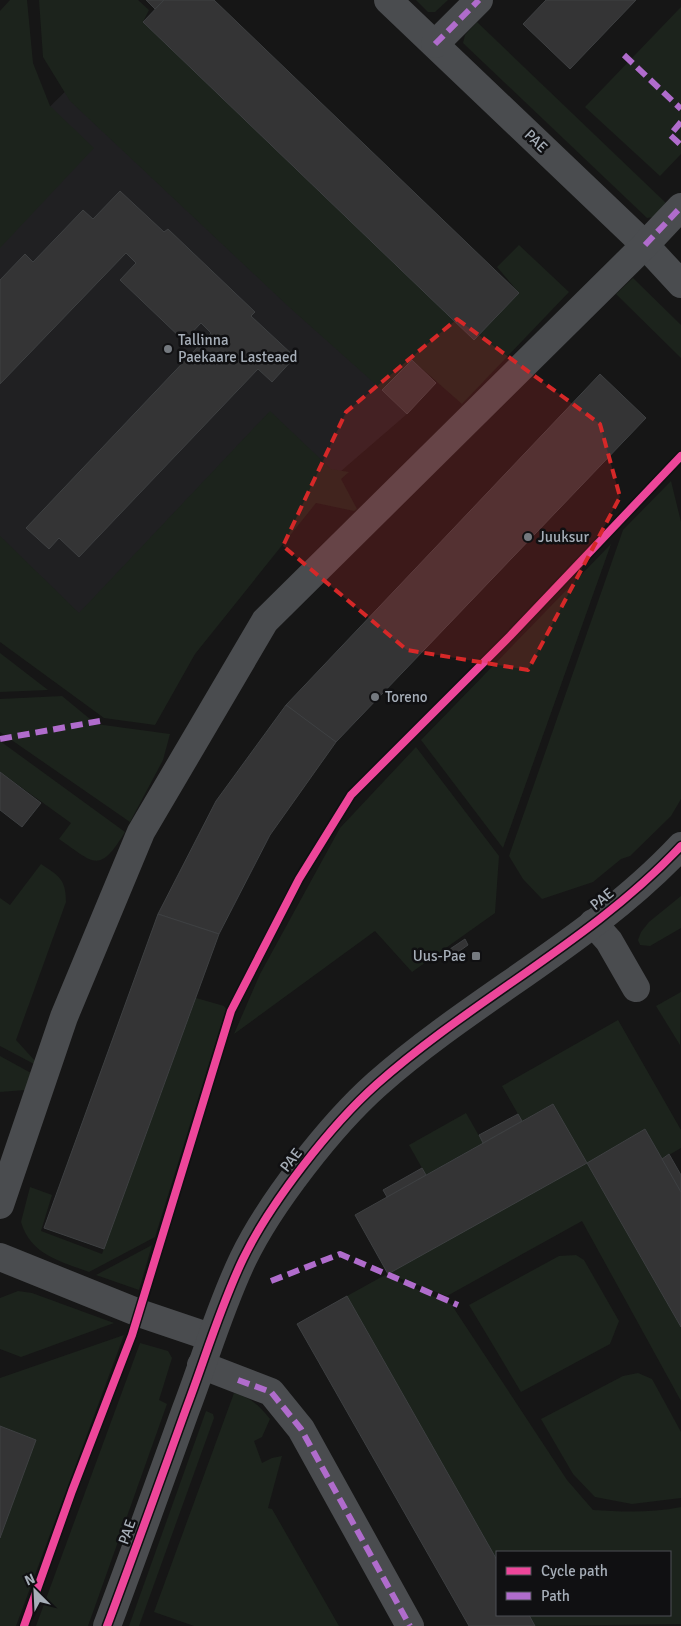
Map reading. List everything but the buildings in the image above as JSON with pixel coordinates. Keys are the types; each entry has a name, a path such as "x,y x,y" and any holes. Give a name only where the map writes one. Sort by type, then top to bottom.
{"street":[{"name":"PAE","path":"388,0 646,245 681,284"},
{"path":"435,44 479,0"},
{"path":"0,1205 64,1018 141,832 265,621 646,245 681,207"},
{"name":"PAE","path":"107,1626 210,1337 243,1259 260,1226 328,1135 377,1084 453,1024 593,923 646,880 681,846"},
{"path":"593,923 609,941 636,988"},
{"path":"0,1257 139,1313 210,1337"},
{"path":"201,1365 271,1392 302,1429 410,1626"}],"highlighted area":[{"path":"457,319 600,424 620,497 528,670 407,650 283,546 346,412"}],"shaded area":[{"path":"10,0 27,0 33,63 50,106 94,148 0,248 0,11"},
{"path":"39,0 138,0 149,10 143,22 474,340 519,293 497,267 519,245 569,292 462,404 412,360 382,390 289,307 70,101 43,57"},
{"path":"416,0 448,0 435,12 428,12"},
{"path":"681,7 681,154 660,176 585,107"},
{"path":"477,22 667,204 654,217 647,218 463,43 465,35"},
{"name":"Tallinna Paekaare Lasteaed","path":"100,57 382,390 407,414 341,471 141,706 0,609 0,156"},
{"path":"633,278 681,325 681,358 616,294"},
{"path":"270,411 331,469 349,472 341,479 357,509 354,511 316,503 195,654 155,725 104,718 0,642 0,536 79,613"},
{"path":"671,481 681,522 681,799 671,816 630,856 621,859 593,882 542,899 523,879 509,856 623,530"},
{"path":"611,544 503,848 421,740"},
{"path":"0,653 48,690 0,692"},
{"path":"62,696 96,724 170,734 163,760 130,822 0,732 0,699"},
{"path":"0,741 125,832 109,855 95,861 88,859 59,839 71,823 0,772"},
{"path":"416,747 499,856 495,913 412,972 375,931 234,1034 260,974 340,828"},
{"path":"41,864 63,883 66,902 16,1040 35,1061 34,1064 0,1046 0,898 10,905"},
{"path":"681,896 681,928 650,946 640,945 638,940 641,932 649,922"},
{"path":"681,992 680,1045 656,1006"},
{"path":"196,998 224,1006 226,1009 155,1237 89,1272 57,1260 39,1249 32,1242 21,1222 30,1187 52,1195 41,1231 102,1254"},
{"path":"618,1020 681,1130 681,1148 662,1159 645,1129 587,1163 681,1327 681,1401 582,1221 447,1296 388,1274 586,1163 553,1104 522,1121 502,1086"},
{"path":"0,1056 31,1073 25,1090 0,1092"},
{"path":"466,1113 483,1143 426,1175 409,1145"},
{"path":"152,1245 139,1290 96,1275"},
{"path":"576,1255 584,1260 619,1321 610,1344 521,1392 469,1305 559,1256"},
{"path":"385,1275 451,1304 567,1480 593,1510 637,1512 681,1507 681,1624 535,1626 530,1616 671,1616 671,1551 496,1551 496,1558 347,1296"},
{"path":"18,1291 32,1293 114,1323 21,1357 0,1349 0,1298"},
{"path":"124,1335 16,1626 0,1626 0,1538 36,1440 0,1426 0,1378"},
{"path":"140,1343 168,1351 172,1358 159,1400 167,1404 88,1626 36,1626"},
{"path":"638,1373 652,1379 681,1432 681,1498 632,1504 595,1497 573,1474 541,1419 623,1376"},
{"path":"234,1393 254,1403 270,1419 262,1437 254,1441 262,1463 282,1456 268,1508 272,1509 339,1626 194,1626 154,1612"},
{"path":"206,1411 213,1414 214,1418 139,1626 129,1626"}],"marked path":[{"path":"435,44 479,0"},
{"path":"624,55 681,109"},
{"path":"681,122 670,135 681,145"},
{"path":"645,245 681,207"},
{"path":"0,739 100,721"},
{"path":"271,1281 340,1254 458,1305"},
{"path":"238,1380 271,1392 301,1429 410,1626"}],"cycle path":[{"path":"24,1626 72,1491 132,1335 231,1011 299,879 351,795 510,636 681,456"},
{"path":"107,1626 227,1296 255,1237 285,1190 340,1121 377,1084 453,1024 610,911 647,880 681,846"}],"place":[{"name":"Tallinna Paekaare Lasteaed","path":"168,349"},
{"name":"Juuksur","path":"528,537"},
{"name":"Toreno","path":"375,697"},
{"name":"Uus-Pae","path":"476,956"}]}
